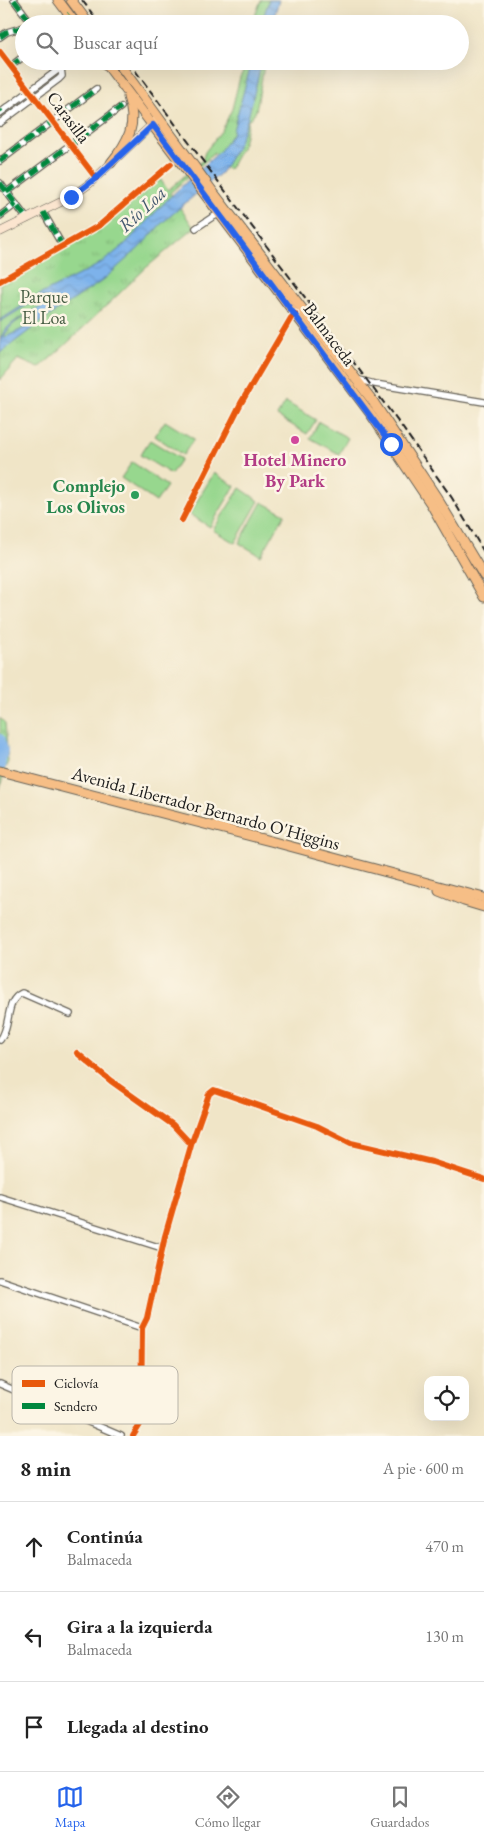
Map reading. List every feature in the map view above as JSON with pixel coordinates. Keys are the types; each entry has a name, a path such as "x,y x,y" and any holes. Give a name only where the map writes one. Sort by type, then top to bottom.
{"main road":[{"path":"58,0 70,14"},
{"path":"72,0 83,15"},
{"name":"Balmaceda","path":"111,70 156,121"},
{"name":"Balmaceda","path":"123,70 186,163 351,381 431,504 484,597"},
{"path":"111,163 125,146 132,124 131,108 124,87"},
{"path":"0,232 71,197 96,178 156,121"},
{"name":"Balmaceda","path":"210,195 219,214 295,314 351,381 372,400 437,498 484,576"},
{"name":"Avenida Libertador Bernardo O'Higgins","path":"0,771 484,898"},
{"name":"Avenida Libertador Bernardo O'Higgins","path":"404,877 484,907"}],"street":[{"path":"14,0 24,15"},
{"path":"0,37 15,30"},
{"name":"Carasilla","path":"0,52 96,178"},
{"path":"11,66 15,63"},
{"path":"0,112 58,70"},
{"path":"0,123 62,76 61,70"},
{"path":"2,157 96,89"},
{"path":"7,192 121,107"},
{"path":"0,281 106,220 171,164"},
{"path":"0,183 27,219"},
{"path":"0,216 16,204"},
{"path":"43,212 62,246"},
{"path":"196,228 219,214"},
{"path":"182,520 241,403 295,314"},
{"path":"351,381 484,402"},
{"path":"372,400 370,396 379,385"},
{"path":"0,1040 6,1031 12,1003 22,993 70,1014"},
{"path":"77,1053 110,1081 173,1124 188,1141 192,1142"},
{"path":"141,1366 142,1328 147,1318 162,1248 192,1142 209,1094 214,1090 317,1126 351,1143 432,1162 484,1179"},
{"path":"0,1197 162,1248"},
{"path":"0,1280 142,1328"},
{"path":"0,1384 12,1389"},
{"path":"93,1424 121,1436"},
{"path":"134,1436 140,1424"}],"green space":[{"path":"261,0 276,0 273,15 255,15"},
{"name":"Parque El Loa","path":"244,70 263,70 256,111 248,121 243,144 230,168 224,167 217,154 214,153 170,193 194,228 147,267 39,368 18,359 0,380 0,283 106,222 160,179 168,190 202,161 205,152 222,130 232,109 240,77"},
{"path":"286,402 316,420 307,434 277,416"},
{"path":"165,421 194,439 183,455 155,436"},
{"path":"319,422 348,438 339,454 310,438"},
{"path":"150,440 181,459 171,474 140,455"},
{"path":"132,462 167,486 156,502 121,478"},
{"path":"214,473 235,486 210,527 189,514"},
{"path":"240,488 259,501 235,543 213,530"},
{"path":"262,502 285,514 261,556 239,543"},
{"path":"0,718 5,723 8,762 0,789"}],"water":[{"path":"269,0 279,0 275,15 264,15"},
{"path":"250,70 260,70 248,118 237,147 221,173 162,223 139,248 102,281 46,318 0,353 0,341 8,327 42,306 48,301 48,298 40,297 0,322 0,320 41,294 108,258 124,245 169,198 220,151 232,134","holes":["33,313 37,317 34,323 4,338 12,326"]}],"waterway":[{"name":"Río Loa","path":"0,739 3,750 0,767"}],"railway":[{"path":"82,0 93,15"},
{"path":"135,70 402,427 452,498 484,552"}],"marked path":[{"path":"14,0 25,15"},
{"path":"0,37 15,30"},
{"path":"11,66 15,63"},
{"path":"0,161 96,89"},
{"path":"7,192 121,107"},
{"path":"0,183 27,219"},
{"path":"0,216 16,204"},
{"path":"43,212 62,245"}],"cycle path":[{"path":"0,52 96,178"},
{"path":"0,281 100,225 171,164"},
{"path":"182,520 241,403 295,314"},
{"path":"77,1053 111,1081 173,1125 188,1141 192,1142 165,1236 147,1318 142,1328 142,1366"},
{"path":"192,1142 209,1094 214,1090 317,1126 351,1143 432,1162 484,1179"},
{"path":"133,1436 140,1424"}],"place":[{"name":"Hotel Minero By Park","path":"295,440"},
{"name":"Complejo Los Olivos","path":"135,495"}],"route":[{"path":"71,197 96,178 153,125 370,413 391,444"}]}
